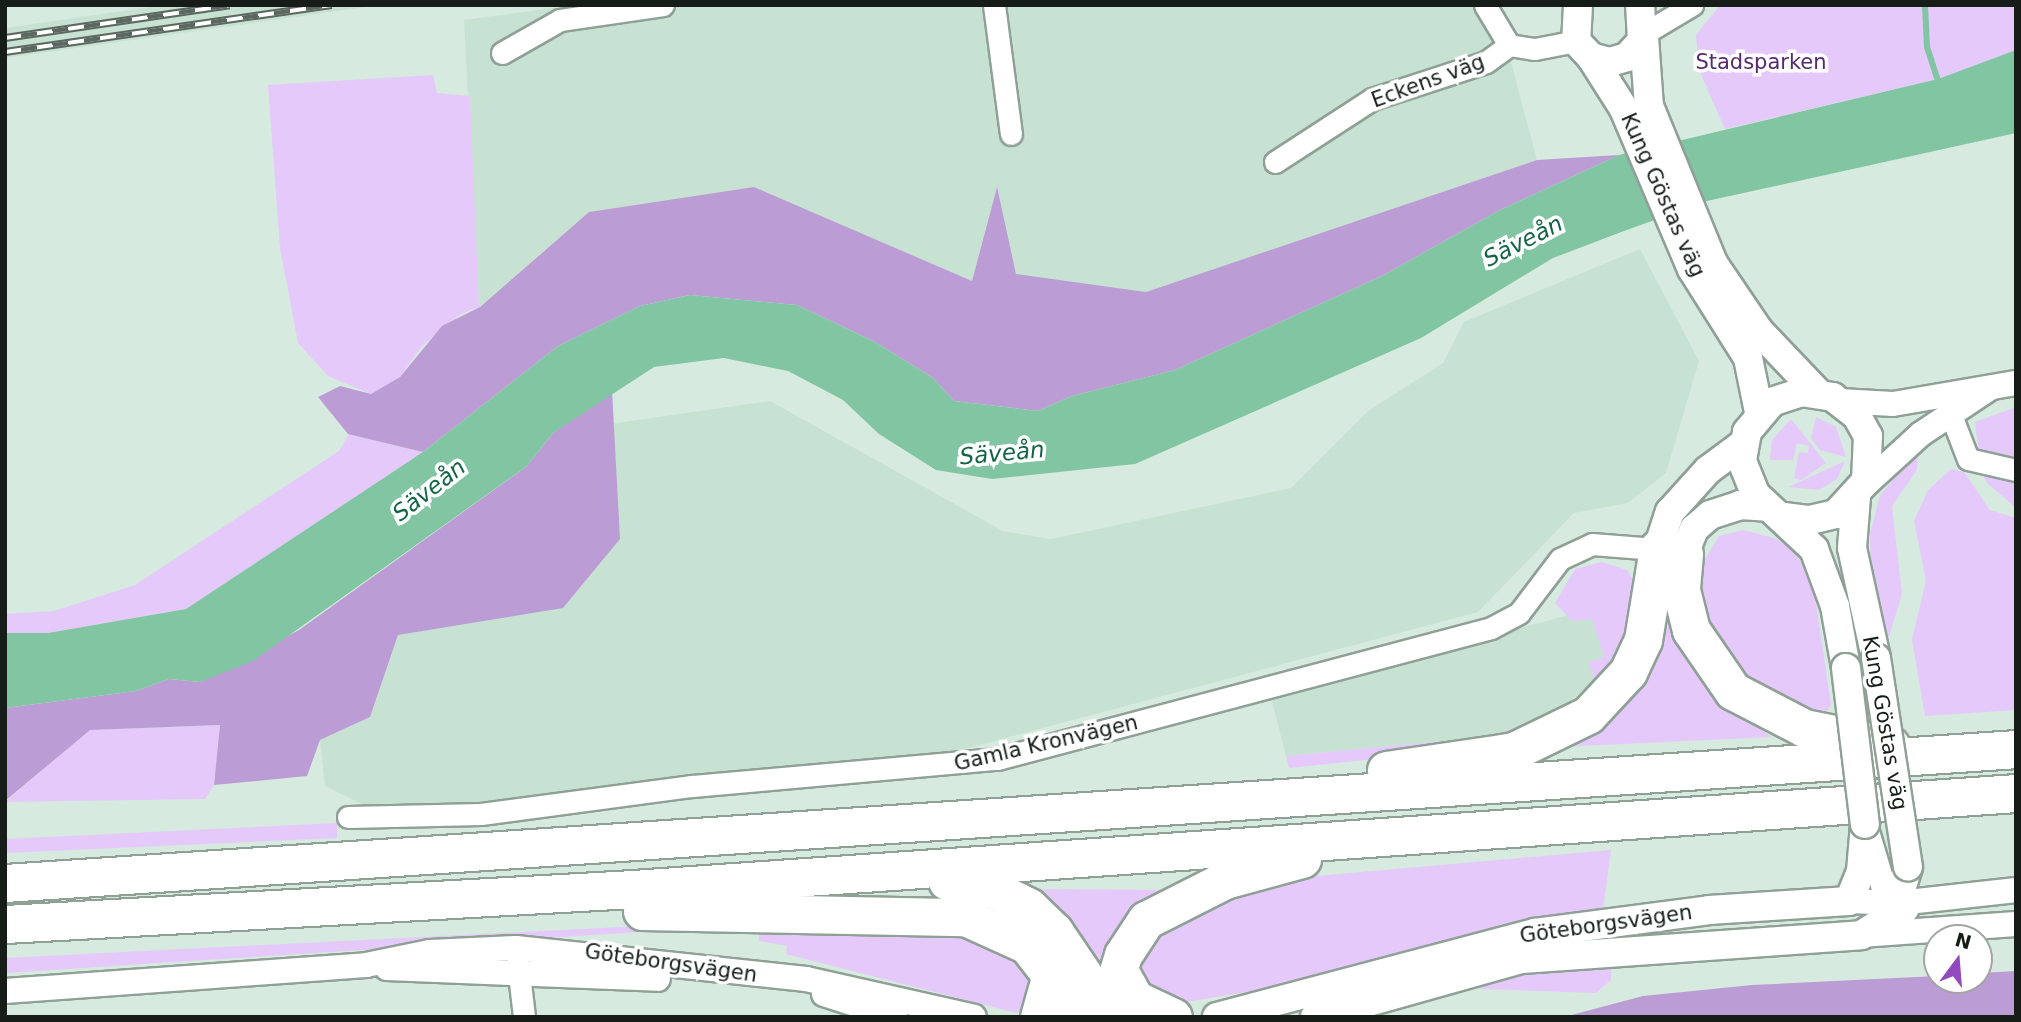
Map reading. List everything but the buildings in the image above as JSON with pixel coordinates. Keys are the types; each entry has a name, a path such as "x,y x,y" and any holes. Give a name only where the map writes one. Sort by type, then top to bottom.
{"highway":[{"path":"1671,551 1691,630 1709,663 1748,702 1825,734 1932,751 2000,750"},
{"path":"637,846 1401,769 1514,751 1588,715 1628,672 1643,640 1671,551"},
{"path":"5,883 637,846 2000,750"},
{"path":"5,924 382,906 2016,793"},
{"path":"1101,1015 1120,972 1132,935 1169,905 1225,880 1398,836"},
{"path":"788,878 937,880 1011,896 1054,931 1101,1015"},
{"path":"382,906 949,914 1012,934 1051,974 1101,1015"},
{"path":"1120,972 1135,999 1173,1017"},
{"path":"1039,1017 1051,974"}],"main road":[{"path":"1578,5 1583,49 1622,60 1644,35"},
{"name":"Kung Göstas väg","path":"1640,5 1644,35 1646,134"},
{"name":"Kung Göstas väg","path":"1583,49 1646,134 1686,231 1748,358 1759,412"},
{"name":"Kung Göstas väg","path":"1686,231 1733,296 1829,397"},
{"path":"1786,395 1829,397 1868,436 1871,458 1860,492 1819,519 1740,505 1710,515 1671,551 1670,512 1708,470 1743,444 1759,412 1786,395"},
{"path":"1743,444 1746,479 1776,512"},
{"name":"Kung Göstas väg","path":"1860,492 1854,560 1876,658 1908,867 1899,903 1887,922 1861,935"},
{"name":"Kung Göstas väg","path":"1776,512 1825,573 1846,667 1869,871 1849,901"},
{"name":"Göteborgsvägen","path":"1217,1017 1535,933 1709,910 1849,901"},
{"name":"Göteborgsvägen","path":"1315,1017 1522,960 1861,935"}],"street":[{"path":"502,53 560,20 663,5"},
{"path":"994,5 1011,134"},
{"name":"Eckens väg","path":"1485,5 1509,45"},
{"path":"1644,35 1692,5"},
{"name":"Eckens väg","path":"1275,162 1372,99 1486,62 1509,45 1535,49 1583,49"},
{"path":"1829,397 1893,404 1947,404 1990,388 2016,383"},
{"path":"1947,404 1968,459 2016,470"},
{"path":"1860,492 1947,404"},
{"name":"Gamla Kronvägen","path":"348,817 481,814 692,786 997,759 1478,632 1519,613 1560,559 1576,549 1610,543 1671,551"},
{"path":"1908,867 1935,883 2010,890"},
{"path":"1869,871 1923,929"},
{"name":"Göteborgsvägen","path":"1849,901 1899,903 2010,890"},
{"path":"1993,926 2016,924"},
{"path":"1861,935 1923,931"},
{"path":"516,947 524,1017"},
{"name":"Göteborgsvägen","path":"5,991 366,965 430,952 516,947 806,979 975,1017"},
{"name":"Göteborgsvägen","path":"366,965 519,976 743,984 831,995 895,1017"}],"shaded area":[{"path":"164,5 379,5 5,58 5,28"},
{"path":"576,5 1496,5 1537,160 1146,292 1016,275 996,189 972,281 754,187 589,212 479,307 464,20"},
{"path":"1619,155 1500,210 1382,276 1175,370 1072,396 1038,411 954,401 933,378 875,342 797,305 690,295 640,306 558,346 423,452 348,434 318,397 340,386 371,394 400,377 442,326 480,307 589,212 754,187 972,281 997,187 1016,274 1146,292 1537,160"},
{"path":"1640,249 1699,361 1666,473 1628,503 1574,513 1478,612 935,757 378,812 325,786 320,740 370,717 398,635 564,607 620,539 610,424 770,401 1003,531 1051,539 1291,488 1368,411 1443,363 1464,322"},
{"path":"612,390 620,539 563,608 398,635 370,717 320,740 307,776 214,785 220,725 90,730 5,801 5,708 136,691 169,679 200,682 299,630 527,466 553,433"},
{"path":"1589,609 1608,669 1550,718 1485,737 1286,756 1271,698"},
{"path":"2016,971 2016,1017 1564,1017 1643,996 1752,985 1923,977 1923,994 1993,994 1993,972"}],"green space":[{"name":"Stadsparken","path":"1720,5 2016,5 2016,50 1938,79 1725,129 1699,70 1696,35"},
{"path":"433,75 437,93 470,96 479,307 459,315 421,347 400,377 371,394 328,376 298,343 280,248 268,85"},
{"path":"2016,407 2016,461 1979,453 1975,422"},
{"path":"1816,417 1836,427 1846,457 1820,450 1811,438"},
{"path":"1791,419 1826,463 1801,480 1794,478 1799,452 1808,453 1809,446 1797,443 1793,460 1770,460 1772,440"},
{"path":"349,434 423,452 186,609 48,633 5,633 5,614 54,611 135,585 339,451"},
{"path":"1918,451 1917,470 1892,506 1902,594 1887,643 1871,575 1870,534 1880,495"},
{"path":"1845,461 1837,479 1819,490 1788,487"},
{"path":"1951,469 1964,472 1990,510 2016,518 2016,710 1925,716 1912,639 1926,581 1914,521 1928,490"},
{"path":"1980,469 2016,477 2016,508 1987,483"},
{"path":"1743,530 1777,539 1794,551 1813,583 1831,705 1823,717 1774,702 1717,653 1698,571 1719,536"},
{"path":"1602,562 1627,570 1635,583 1634,637 1564,722 1423,754 1289,768 1286,756 1485,737 1550,718 1578,700 1594,679 1589,662 1604,657 1592,619 1572,621 1555,603 1575,569"},
{"path":"1666,604 1688,661 1710,693 1771,737 1560,747"},
{"path":"220,725 214,785 205,799 5,802 89,730"},
{"path":"337,823 337,838 5,853 5,839"},
{"path":"1611,850 1602,916 1479,931 1281,986 1181,1003 1165,1002 1137,974 1141,942 1195,906 1304,877"},
{"path":"1021,889 1164,890 1141,905 1105,978"},
{"path":"700,923 943,928 1007,947 1035,983 1032,1000 1017,1013 786,954 787,946 759,941 759,933 686,929 5,973 5,958"},
{"path":"1612,963 1611,980 1596,993 1481,989 1490,980 1559,965"}],"water":[{"name":"Säveån","path":"2016,50 2016,133 1707,201 1624,231 1553,258 1421,338 1135,464 992,479 936,470 879,434 843,400 788,371 724,358 654,367 553,433 527,466 253,661 200,682 169,679 136,691 5,708 5,633 48,633 186,609 423,452 558,346 640,306 690,295 797,305 875,342 933,378 954,401 1038,411 1072,396 1175,370 1382,276 1500,210 1619,155 1938,79"}],"waterway":[{"path":"1925,5 1927,47 1939,85"}],"railway":[{"path":"5,38 230,5"},
{"path":"5,52 332,5"}]}
